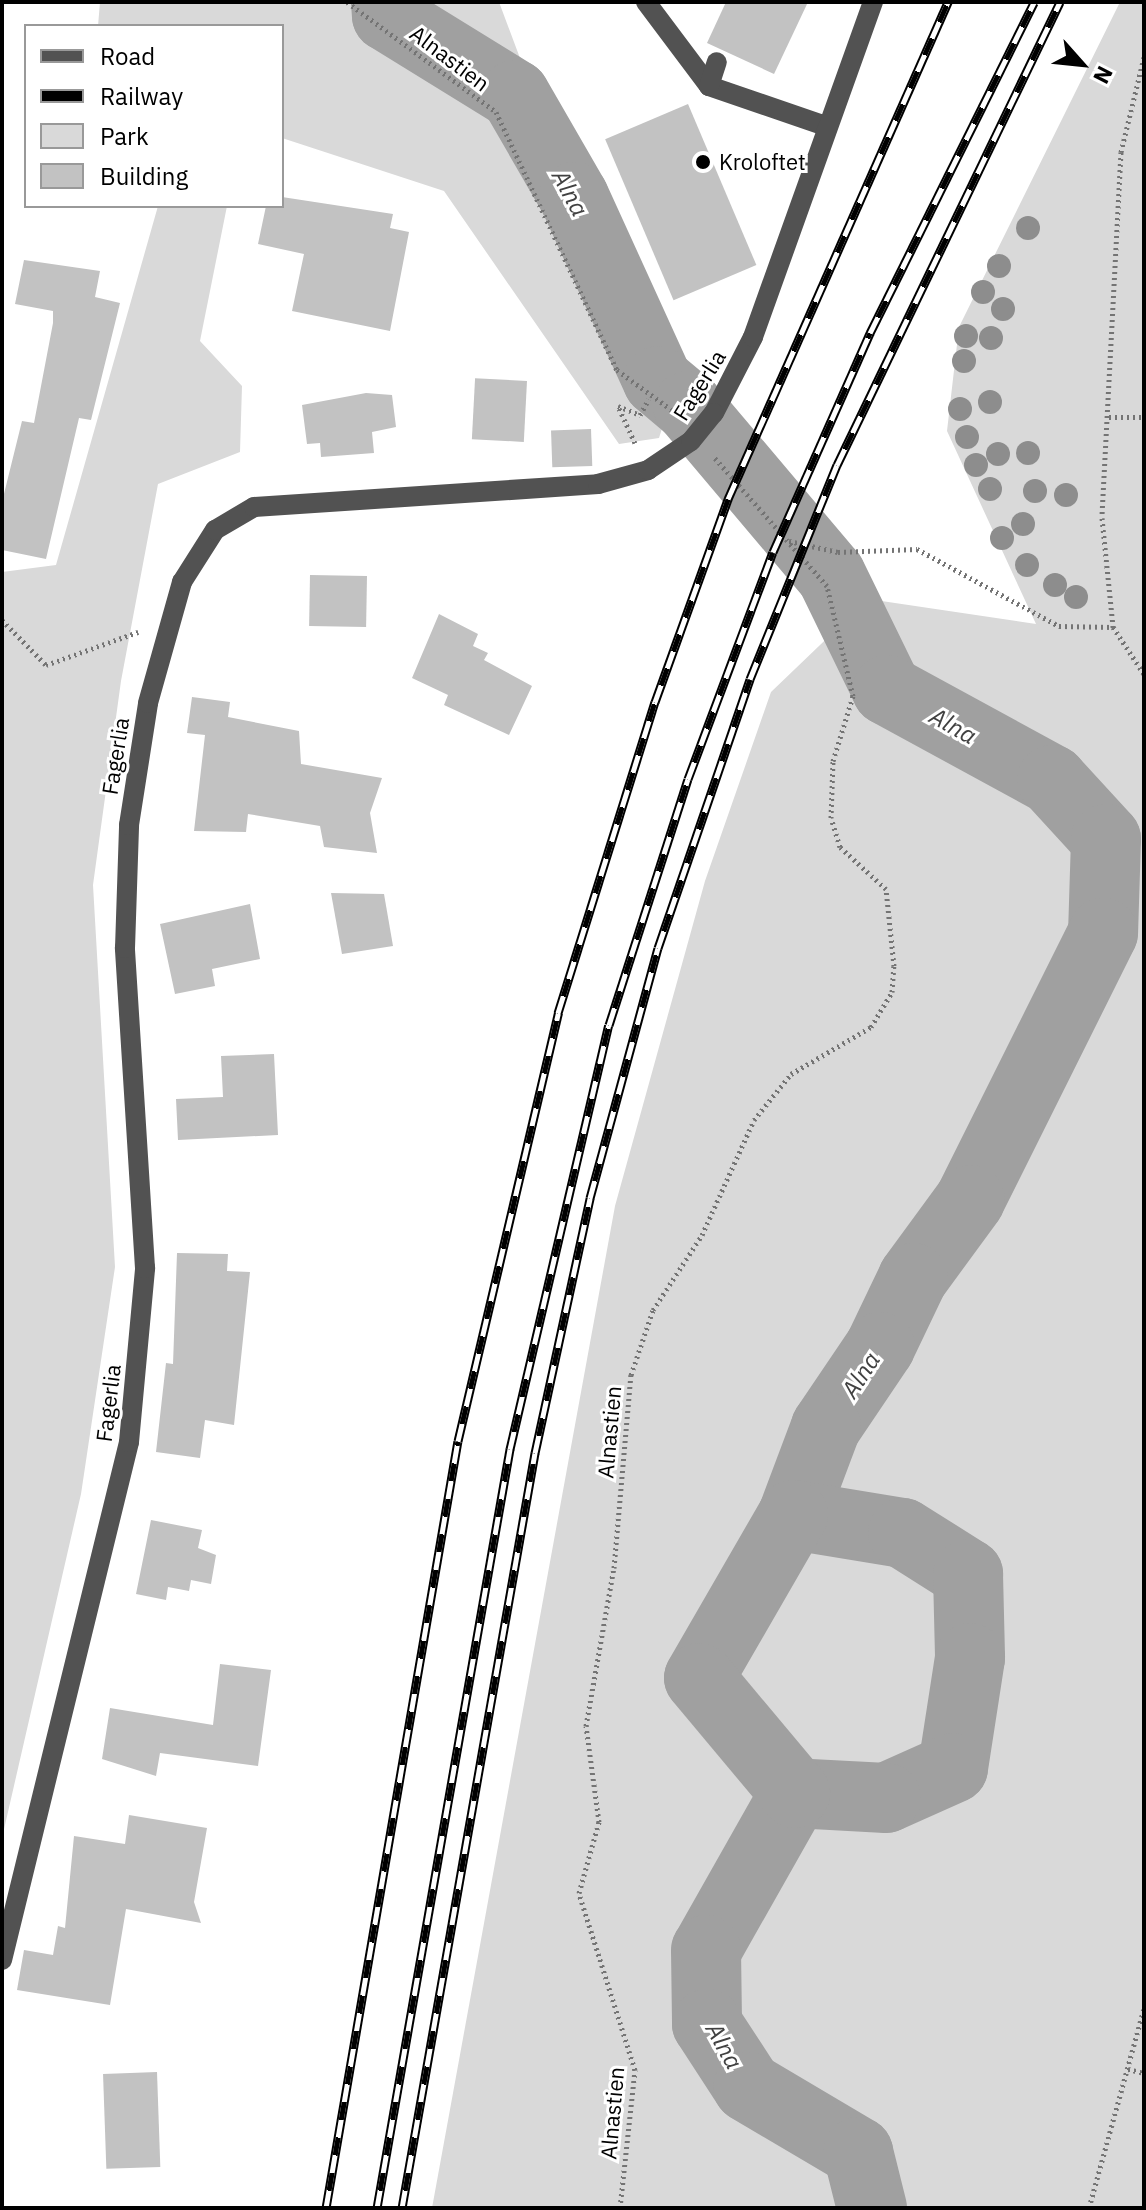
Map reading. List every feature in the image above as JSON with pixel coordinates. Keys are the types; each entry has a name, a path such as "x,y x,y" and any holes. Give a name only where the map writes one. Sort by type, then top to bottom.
{"lane":[{"path":"646,2 709,86 826,126"},
{"name":"Fagerlia","path":"2,1960 129,1442 145,1256 127,870 136,770 169,620 198,549 254,507 598,484 648,470 691,441 714,413 753,337 826,126 873,2"},
{"path":"709,86 717,62"}],"path":[{"name":"Alnastien","path":"347,2 496,112"},
{"path":"1144,57 1121,152 1102,532 1113,627 1144,674"},
{"path":"639,452 618,406 640,415 649,399"},
{"path":"1109,417 1144,417"},
{"path":"788,541 851,551 917,549 1059,626 1113,627"},
{"path":"2,620 46,665 169,620"},
{"name":"Alnastien","path":"620,2208 635,2070 579,1893 599,1822 586,1726 614,1568 631,1375 653,1310 702,1235 754,1120 791,1074 871,1027 892,992 893,904 886,889 840,847 831,818 833,761"},
{"path":"1089,2208 1144,2009"},
{"path":"1128,2069 1144,2073"}],"green space":[{"path":"100,2 499,2 620,326 671,400 659,438 619,444 444,191 284,139 284,24 98,24"},
{"path":"1120,2 1144,2 1144,2208 432,2208 615,1206 705,881 771,692 868,599 1036,624 947,431 959,327"},
{"path":"157,208 227,208 200,341 242,386 240,452 158,484 121,681 93,885 115,1267 81,1494 2,1838 2,572 56,565"}],"building":[{"path":"726,2 808,2 774,74 707,43"},
{"path":"688,104 756,265 674,300 605,139"},
{"path":"284,197 393,214 390,228 409,232 390,331 292,311 304,254 258,244 266,208 284,208"},
{"path":"24,260 100,271 95,297 120,303 91,420 79,418 46,559 2,550 2,502 22,421 34,423 53,323 53,311 15,304"},
{"path":"475,378 527,381 524,442 472,439"},
{"path":"366,393 392,395 396,427 372,432 374,453 321,457 320,443 307,444 302,405"},
{"path":"591,429 592,466 552,467 551,430"},
{"path":"310,575 367,576 366,627 309,626"},
{"path":"439,614 478,634 473,646 488,653 484,660 532,686 509,735 444,705 448,695 412,678"},
{"path":"192,697 230,702 228,717 299,731 301,764 382,778 370,813 377,853 324,847 320,826 248,814 246,832 194,831 205,735 187,733"},
{"path":"331,893 384,894 393,946 342,954"},
{"path":"250,904 260,959 212,969 215,986 175,994 160,924"},
{"path":"274,1054 278,1135 178,1140 176,1099 223,1097 221,1056"},
{"path":"177,1253 228,1254 227,1271 250,1272 234,1425 205,1420 200,1458 156,1452 166,1363 173,1364"},
{"path":"151,1520 202,1530 198,1548 216,1555 211,1584 191,1580 189,1591 168,1587 166,1600 136,1594"},
{"path":"220,1664 271,1670 258,1766 160,1753 156,1776 102,1759 110,1708 213,1725"},
{"path":"129,1815 207,1828 194,1902 201,1923 126,1909 110,2005 17,1990 24,1950 53,1955 58,1926 65,1928 74,1836 125,1844"},
{"path":"157,2072 160,2167 106,2169 103,2074"}],"waterway":[{"name":"Alna","path":"386,2 387,16 515,95 574,197 658,381 688,406 831,575 887,690 1052,780 1106,839 1103,933 970,1200 913,1278 880,1347 826,1427 793,1515 903,1533 968,1574 970,1658 953,1768 886,1798 795,1793 706,1950 707,2024 748,2087 858,2152 872,2208"},
{"name":"Alna","path":"793,1515 699,1678 795,1793"}],"railway":[{"path":"326,2208 458,1441 558,1013 655,702 728,499 948,2"},
{"path":"377,2208 510,1449 609,1025 688,779 773,552 870,333 1034,2"},
{"path":"402,2208 535,1453 590,1198 658,948 750,679 837,465 1060,2"}],"place":[{"name":"Kroloftet","path":"703,162"}]}
